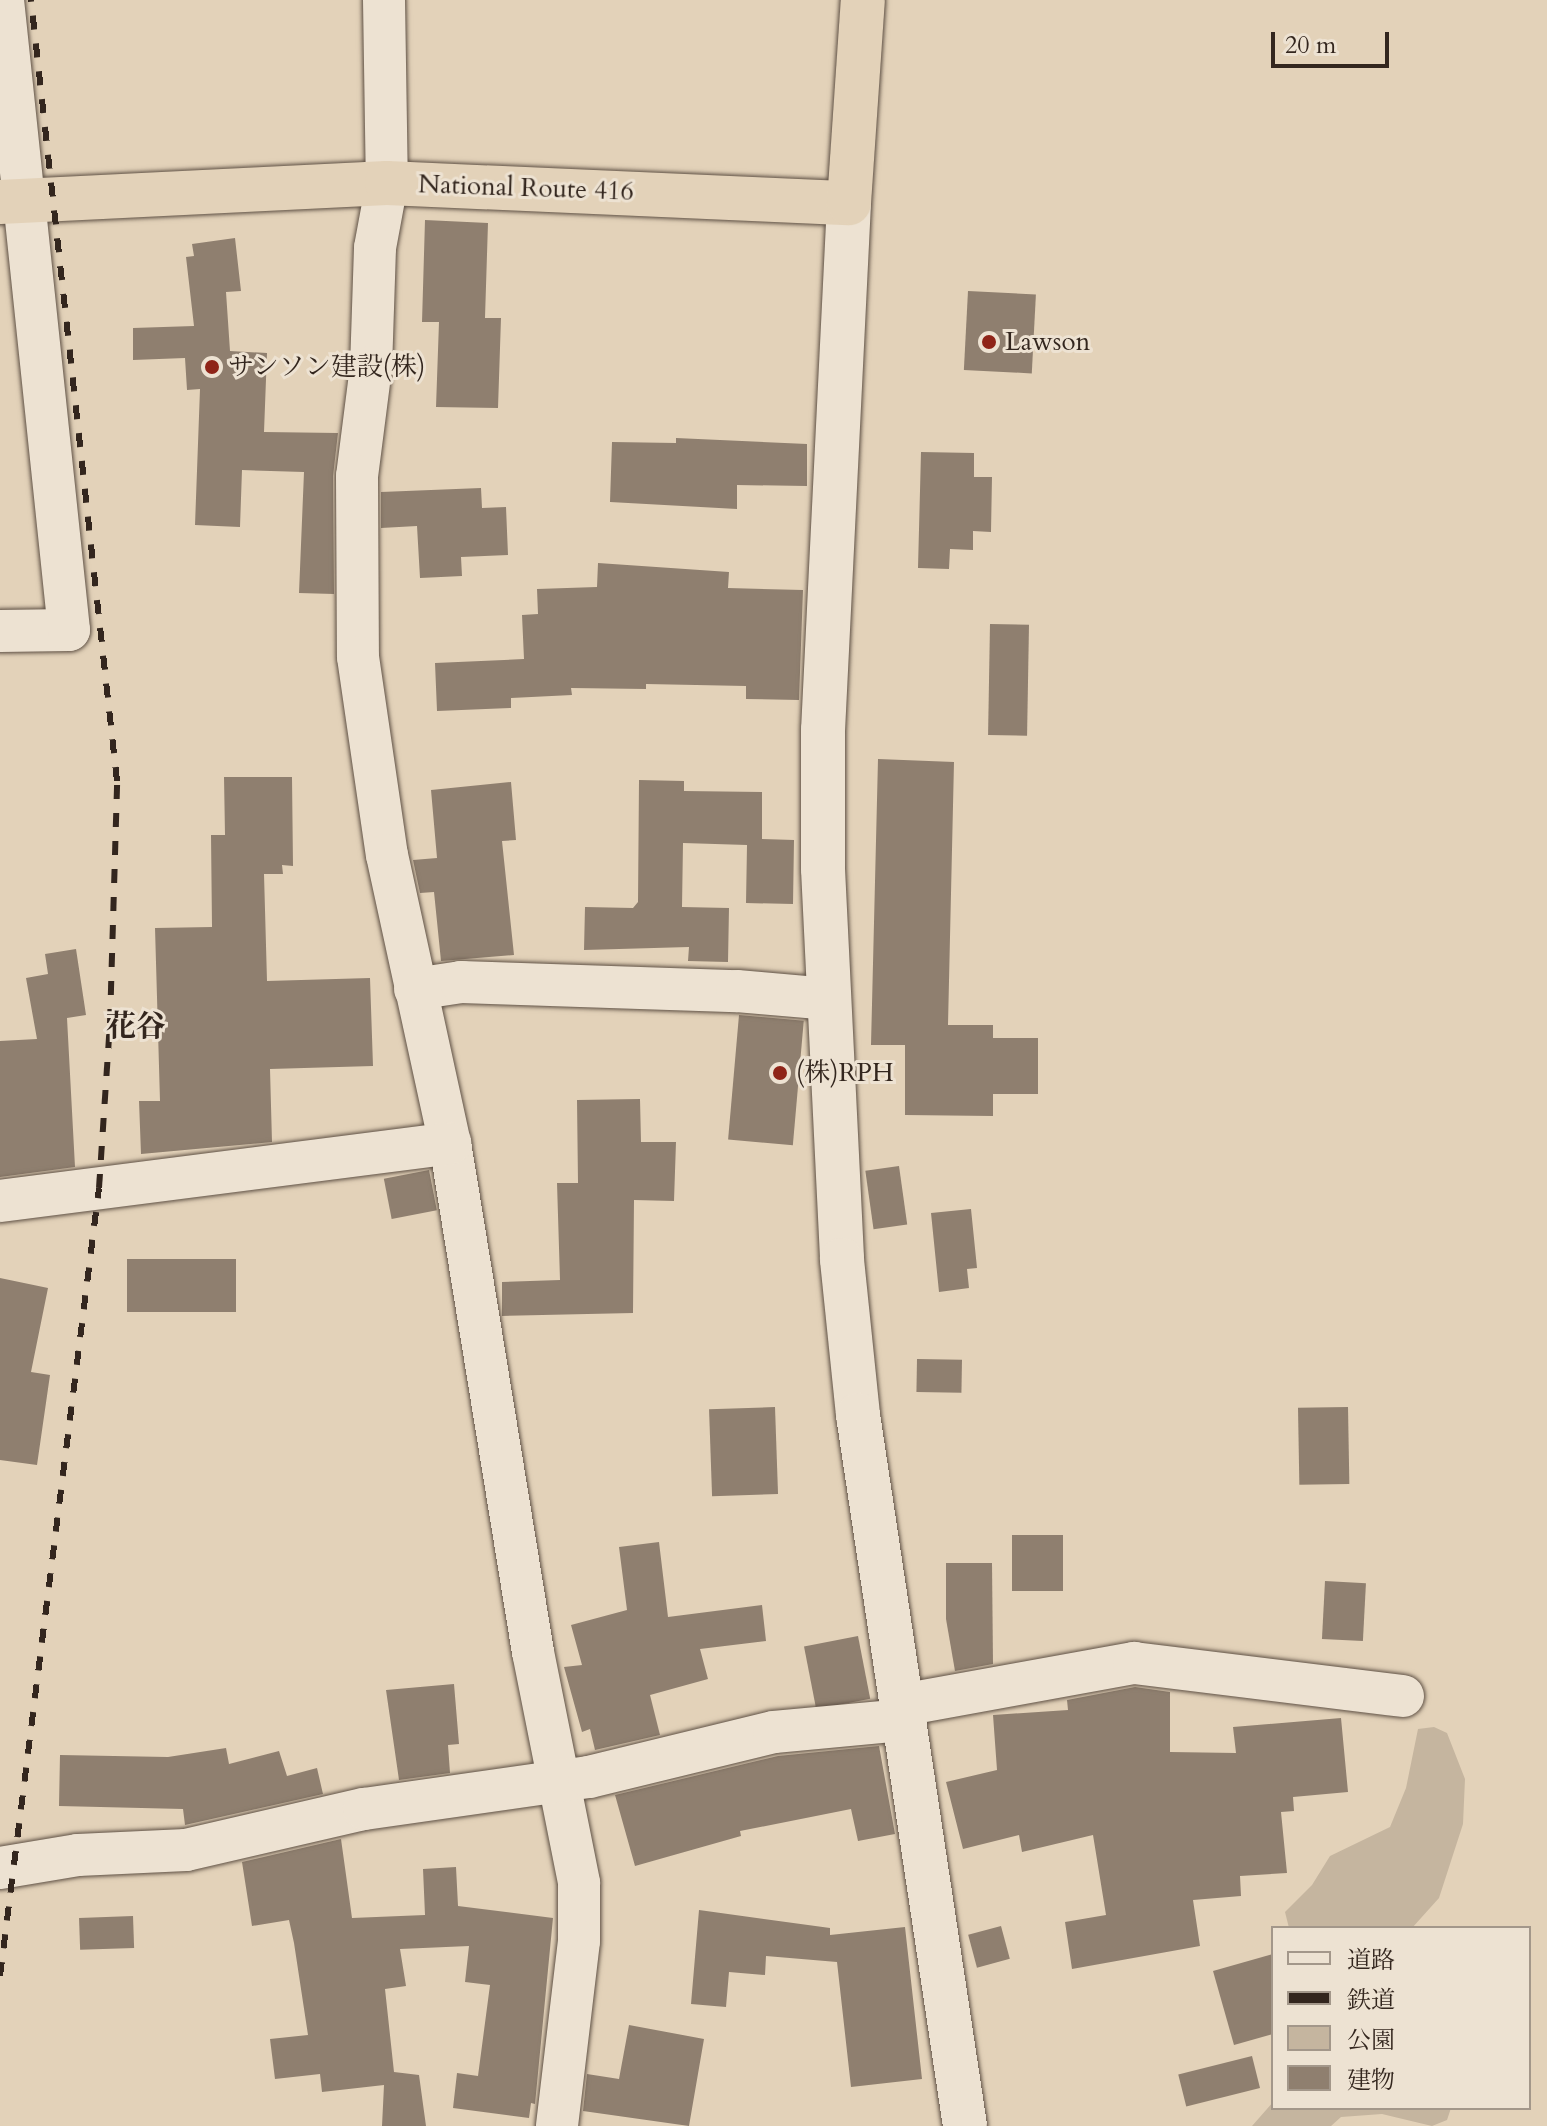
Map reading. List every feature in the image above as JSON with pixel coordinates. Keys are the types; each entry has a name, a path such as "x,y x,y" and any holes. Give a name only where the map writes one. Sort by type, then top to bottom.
{"highway":[{"path":"849,203 863,0"},
{"name":"National Route 416","path":"12,201 387,183 849,203"}],"street":[{"path":"0,631 69,630 12,201 3,0"},
{"path":"384,0 387,183 375,248 371,367 357,476 358,657 387,855 450,1143 558,1779 579,1883 579,1941 557,2126"},
{"path":"849,203 823,730 828,999 842,1260 858,1415 965,2126"},
{"path":"415,989 461,982 737,991 828,999"},
{"path":"0,1201 450,1143"},
{"path":"0,1868 78,1855 186,1850 364,1809 468,1797 558,1779 589,1777 774,1732 903,1712 1134,1663 1403,1696"}],"green space":[{"path":"1434,1727 1447,1733 1465,1779 1463,1824 1439,1898 1414,1926 1288,1926 1285,1912 1312,1885 1330,1856 1390,1827 1406,1788 1418,1729"},
{"path":"1271,2104 1271,2110 1450,2110 1447,2120 1432,2126 1382,2114 1341,2117 1331,2126 1252,2126"}],"building":[{"path":"425,220 488,223 485,318 501,318 498,408 436,407 439,322 422,322"},
{"path":"235,238 241,291 226,292 230,351 267,353 264,432 338,433 333,476 334,594 299,593 304,472 242,470 240,527 195,525 200,389 187,390 185,358 133,360 133,328 194,326 186,257 194,256 192,244"},
{"path":"968,291 1036,295 1032,373 964,370"},
{"path":"676,438 807,444 807,486 737,485 737,509 610,502 612,442 676,443"},
{"path":"921,452 974,453 974,477 992,477 991,532 973,531 973,550 950,549 949,569 918,568"},
{"path":"481,488 482,508 506,507 508,555 461,557 462,576 420,578 417,526 381,528 381,492"},
{"path":"598,563 729,572 728,588 803,590 799,700 746,699 746,686 646,684 646,689 571,688 572,695 511,698 511,708 437,711 435,663 524,659 522,615 538,614 537,589 597,587"},
{"path":"990,624 1029,625 1027,736 988,735"},
{"path":"878,759 954,762 948,1025 993,1025 993,1038 1038,1038 1038,1094 993,1094 993,1116 905,1115 905,1045 871,1045"},
{"path":"224,777 292,777 293,866 282,865 283,874 264,874 267,981 370,978 373,1066 270,1069 272,1142 141,1154 139,1101 160,1101 155,928 212,927 211,835 225,835"},
{"path":"639,780 684,781 684,791 762,792 762,839 794,840 793,904 746,903 747,845 683,843 682,907 729,908 728,962 688,961 689,947 584,950 585,907 633,908 638,902"},
{"path":"511,782 516,840 502,841 514,955 441,961 434,892 420,893 413,860 437,858 431,790"},
{"path":"76,949 86,1015 67,1018 75,1167 0,1177 0,1041 37,1039 26,978 48,974 45,954"},
{"path":"739,1015 804,1021 793,1145 728,1140"},
{"path":"640,1099 641,1142 676,1142 674,1201 634,1200 633,1313 502,1316 502,1282 560,1280 557,1183 578,1183 577,1100"},
{"path":"899,1166 907,1224 874,1229 865,1171"},
{"path":"429,1170 437,1210 392,1219 384,1179"},
{"path":"971,1209 977,1268 967,1269 969,1288 939,1292 931,1213"},
{"path":"127,1259 236,1259 236,1312 127,1312"},
{"path":"0,1278 48,1288 31,1372 50,1375 37,1465 0,1460"},
{"path":"917,1359 962,1360 961,1393 916,1392"},
{"path":"775,1407 778,1494 712,1496 709,1409"},
{"path":"1348,1407 1349,1484 1299,1485 1298,1408"},
{"path":"1012,1535 1063,1535 1063,1591 1012,1591"},
{"path":"659,1542 668,1617 762,1605 766,1641 700,1649 708,1679 650,1695 660,1735 595,1750 590,1729 582,1732 564,1667 582,1665 571,1625 627,1610 619,1547"},
{"path":"946,1563 992,1563 993,1664 955,1671 946,1619"},
{"path":"1325,1581 1366,1583 1363,1641 1322,1639"},
{"path":"858,1636 870,1699 816,1709 804,1646"},
{"path":"454,1684 459,1744 448,1745 450,1773 399,1780 386,1690"},
{"path":"1135,1687 1170,1692 1170,1752 1236,1753 1233,1727 1341,1718 1348,1792 1293,1797 1294,1811 1281,1812 1287,1873 1240,1876 1241,1896 1193,1900 1200,1946 1072,1969 1065,1922 1106,1915 1093,1835 1022,1852 1019,1835 963,1849 946,1782 997,1770 993,1715 1068,1710 1067,1700"},
{"path":"879,1746 895,1834 858,1841 851,1809 740,1831 741,1836 635,1866 615,1795 778,1756"},
{"path":"226,1748 229,1764 279,1751 287,1776 317,1768 323,1794 185,1825 183,1809 59,1806 60,1755 168,1757"},
{"path":"341,1839 352,1918 425,1915 423,1869 456,1867 458,1906 553,1918 535,2104 531,2103 529,2118 453,2108 457,2073 478,2076 490,1985 465,1982 469,1946 400,1949 406,1986 385,1989 394,2072 419,2075 426,2126 382,2126 384,2085 322,2092 320,2074 275,2079 270,2039 308,2035 289,1920 252,1926 242,1862"},
{"path":"699,1910 830,1928 830,1935 905,1927 922,2079 851,2087 837,1962 766,1956 765,1975 729,1972 726,2007 691,2004"},
{"path":"133,1916 134,1948 80,1950 79,1918"},
{"path":"1001,1926 1010,1959 977,1968 968,1935"},
{"path":"1271,1955 1271,2035 1234,2045 1213,1971"},
{"path":"629,2025 704,2039 689,2126 583,2111 587,2074 619,2079"},
{"path":"1252,2056 1260,2088 1186,2106 1178,2074"}],"railway":[{"path":"0,1976 99,1188 110,1023 117,781 31,0"}],"place":[{"name":"Lawson","path":"989,342"},
{"name":"サンソン建設(株)","path":"212,367"},
{"name":"(株)RPH","path":"780,1073"}],"district":[{"name":"花谷","path":"136,1027"}]}
